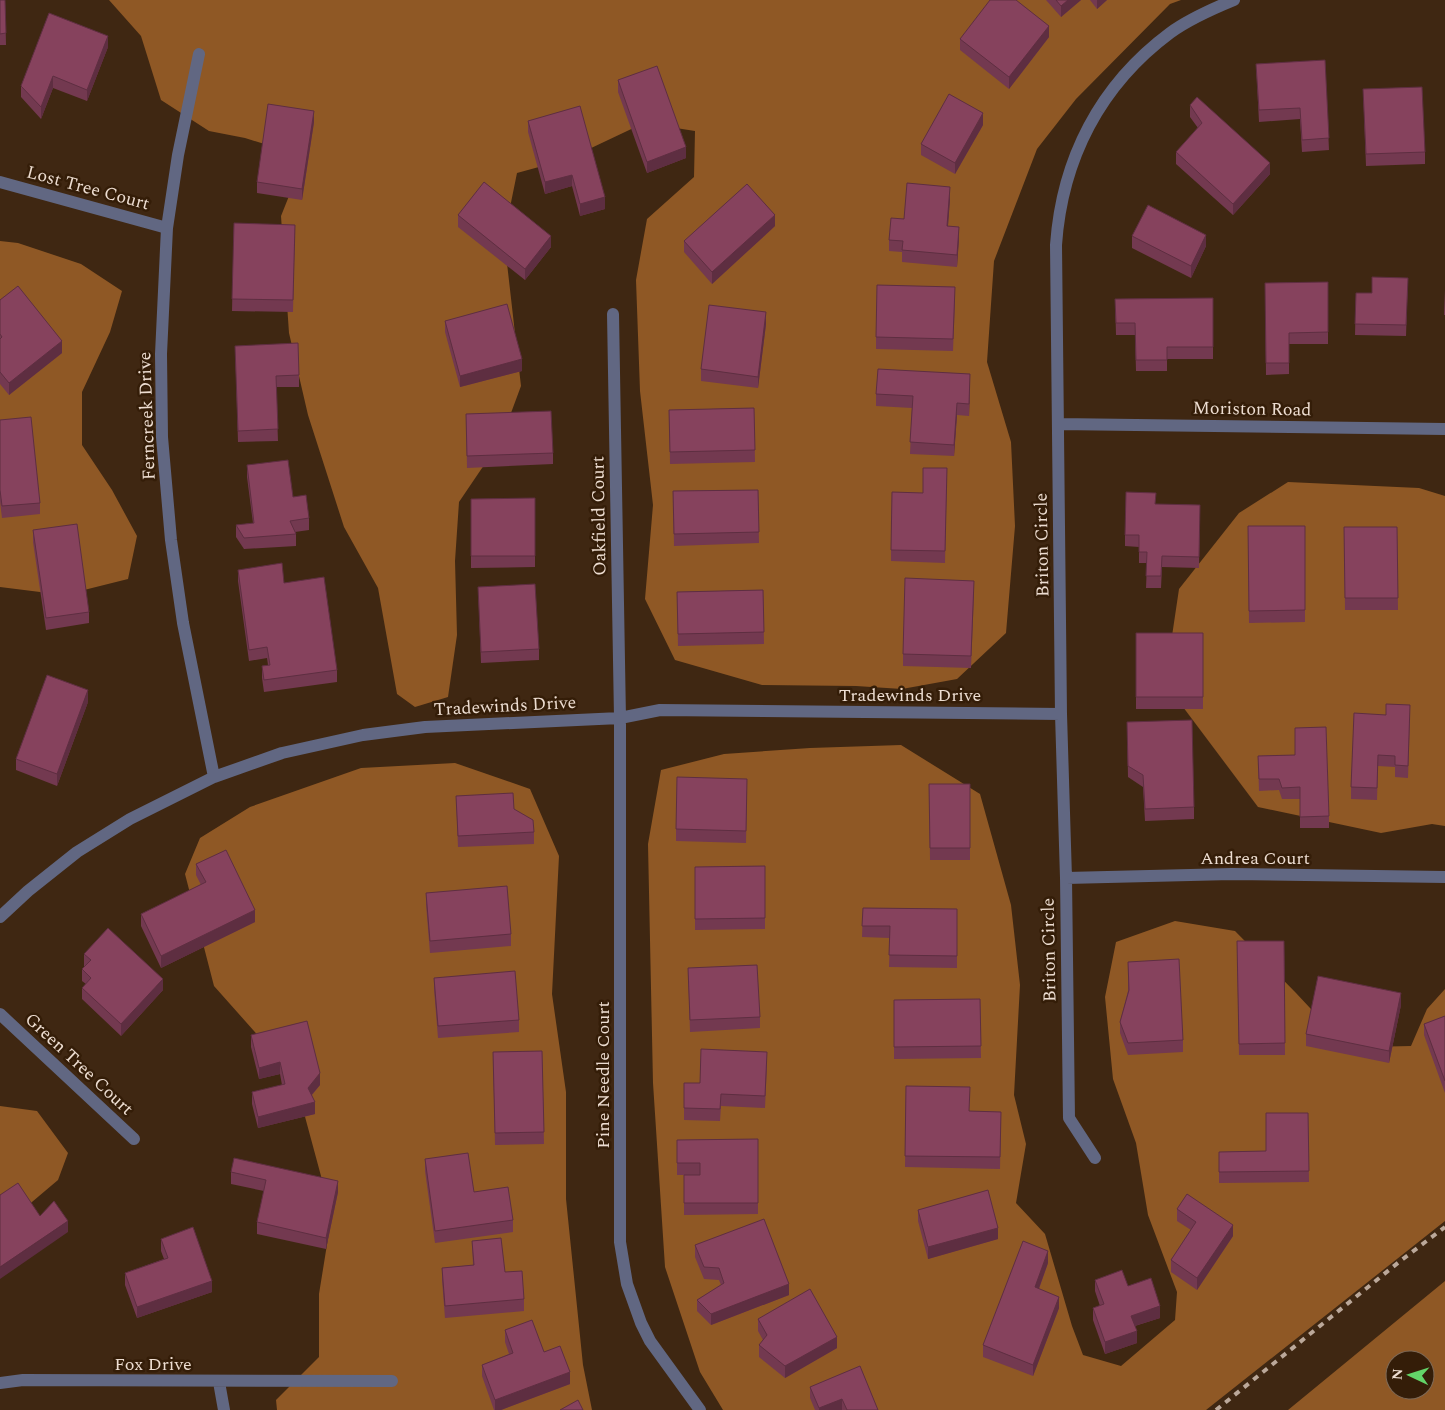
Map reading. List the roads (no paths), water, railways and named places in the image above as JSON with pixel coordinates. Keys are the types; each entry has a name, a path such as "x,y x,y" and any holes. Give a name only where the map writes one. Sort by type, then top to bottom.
{"street":[{"name":"Briton Circle","path":"1095,1158 1069,1118 1066,878 1061,714 1057,224 1065,183 1072,163 1089,125 1111,90 1139,59 1171,32 1207,11 1234,0"},
{"name":"Ferncreek Drive","path":"199,54 178,155 167,228 162,354 162,427 171,540 183,623 214,777"},
{"name":"Lost Tree Court","path":"0,182 167,228"},
{"name":"Oakfield Court","path":"613,314 620,718"},
{"name":"Moriston Road","path":"1058,424 1445,429"},
{"name":"Tradewinds Drive","path":"0,917 28,891 78,852 130,819 214,777 282,753 363,735 426,727 620,718 660,710 1061,714"},
{"name":"Pine Needle Court","path":"620,718 620,1242 627,1284 640,1323 650,1341 700,1410"},
{"name":"Andrea Court","path":"1066,878 1232,874 1445,877"},
{"name":"Green Tree Court","path":"0,1014 134,1139"},
{"name":"Fox Drive","path":"0,1383 23,1380 392,1381"},
{"path":"219,1382 224,1410"}],"railway":[{"path":"1216,1410 1445,1227"}]}
